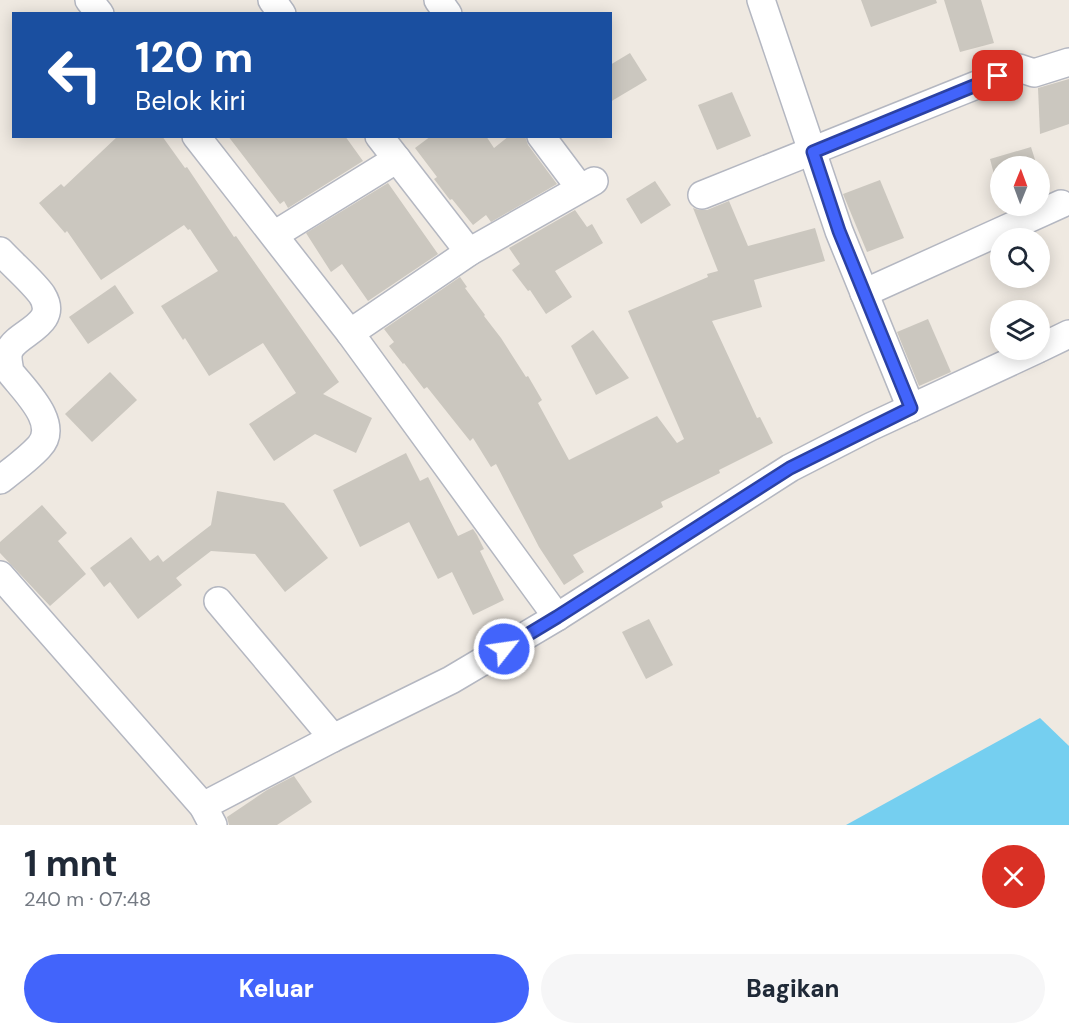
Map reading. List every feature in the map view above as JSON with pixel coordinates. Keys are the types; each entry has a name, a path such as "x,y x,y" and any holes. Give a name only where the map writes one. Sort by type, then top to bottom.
{"street":[{"path":"89,0 98,12"},
{"path":"761,0 839,231 911,408"},
{"path":"702,195 1019,68 1034,73 1069,62"},
{"path":"198,138 350,333 557,617"},
{"path":"381,138 469,252"},
{"path":"350,333 469,252 587,185 543,138"},
{"path":"274,235 397,159"},
{"path":"864,292 1061,204"},
{"path":"0,251 43,296 46,309 41,324 9,350 8,364 10,372 43,414 46,426 41,446 0,480"},
{"path":"1050,343 1069,334"},
{"path":"0,575 208,816 333,738 451,680 557,617 790,468 1014,360"},
{"path":"218,601 333,738"}],"water":[{"path":"1040,718 1069,746 1069,825 846,825"}],"building":[{"path":"861,0 936,0 937,3 871,27"},
{"path":"944,0 981,0 994,43 960,52"},
{"path":"630,53 647,80 612,101 612,64"},
{"path":"1069,79 1069,124 1040,134 1038,88"},
{"path":"732,92 751,136 717,150 698,105"},
{"path":"116,138 163,138 185,168 187,167 234,237 236,236 339,382 323,394 372,418 356,453 315,434 274,461 249,424 296,393 263,343 209,376 161,306 218,271 190,229 188,230 184,225 101,280 67,231 65,233 39,203 61,184 64,187"},
{"path":"230,138 346,138 363,161 288,208 284,201 280,204"},
{"path":"428,138 487,138 494,148 506,138 526,138 528,145 557,184 491,222 486,215 473,225 434,179 437,177 415,148"},
{"path":"1031,147 1034,156 1000,156"},
{"path":"880,180 904,238 867,252 843,194"},
{"path":"655,181 671,205 641,224 626,199"},
{"path":"388,183 438,254 368,301 342,264 331,272 306,233"},
{"path":"729,201 748,246 815,228 825,261 754,280 762,307 712,321 757,418 760,417 773,443 719,470 720,473 661,502 663,507 573,555 584,572 564,585 539,547 496,464 491,467 473,438 470,441 427,387 424,389 403,364 389,346 394,342 384,329 460,277 484,316 526,377 528,376 542,400 538,403 569,460 657,416 677,443 684,439 628,311 718,271 693,208 707,210"},
{"path":"575,210 587,227 592,224 603,243 555,271 572,297 546,314 530,290 528,291 512,270 520,264 509,248"},
{"path":"115,285 134,313 88,344 69,317"},
{"path":"928,319 951,372 919,386 897,332"},
{"path":"593,330 629,378 596,395 571,346"},
{"path":"110,372 137,400 92,442 65,414"},
{"path":"406,453 420,481 428,477 458,536 473,529 477,535 484,549 480,551 504,600 473,615 452,572 438,579 409,522 360,547 333,490"},
{"path":"217,491 284,503 328,558 285,592 255,554 211,551 176,578 182,585 138,619 110,582 104,587 90,568 131,537 150,561 158,555 163,562 211,525"},
{"path":"42,505 67,533 58,541 86,574 50,606 0,553 0,542"},
{"path":"649,619 673,665 646,679 622,632"},
{"path":"294,776 312,802 277,825 229,825 227,817 267,790"}],"route":[{"path":"504,649 790,468 911,408 839,231 813,152 998,76"}]}
